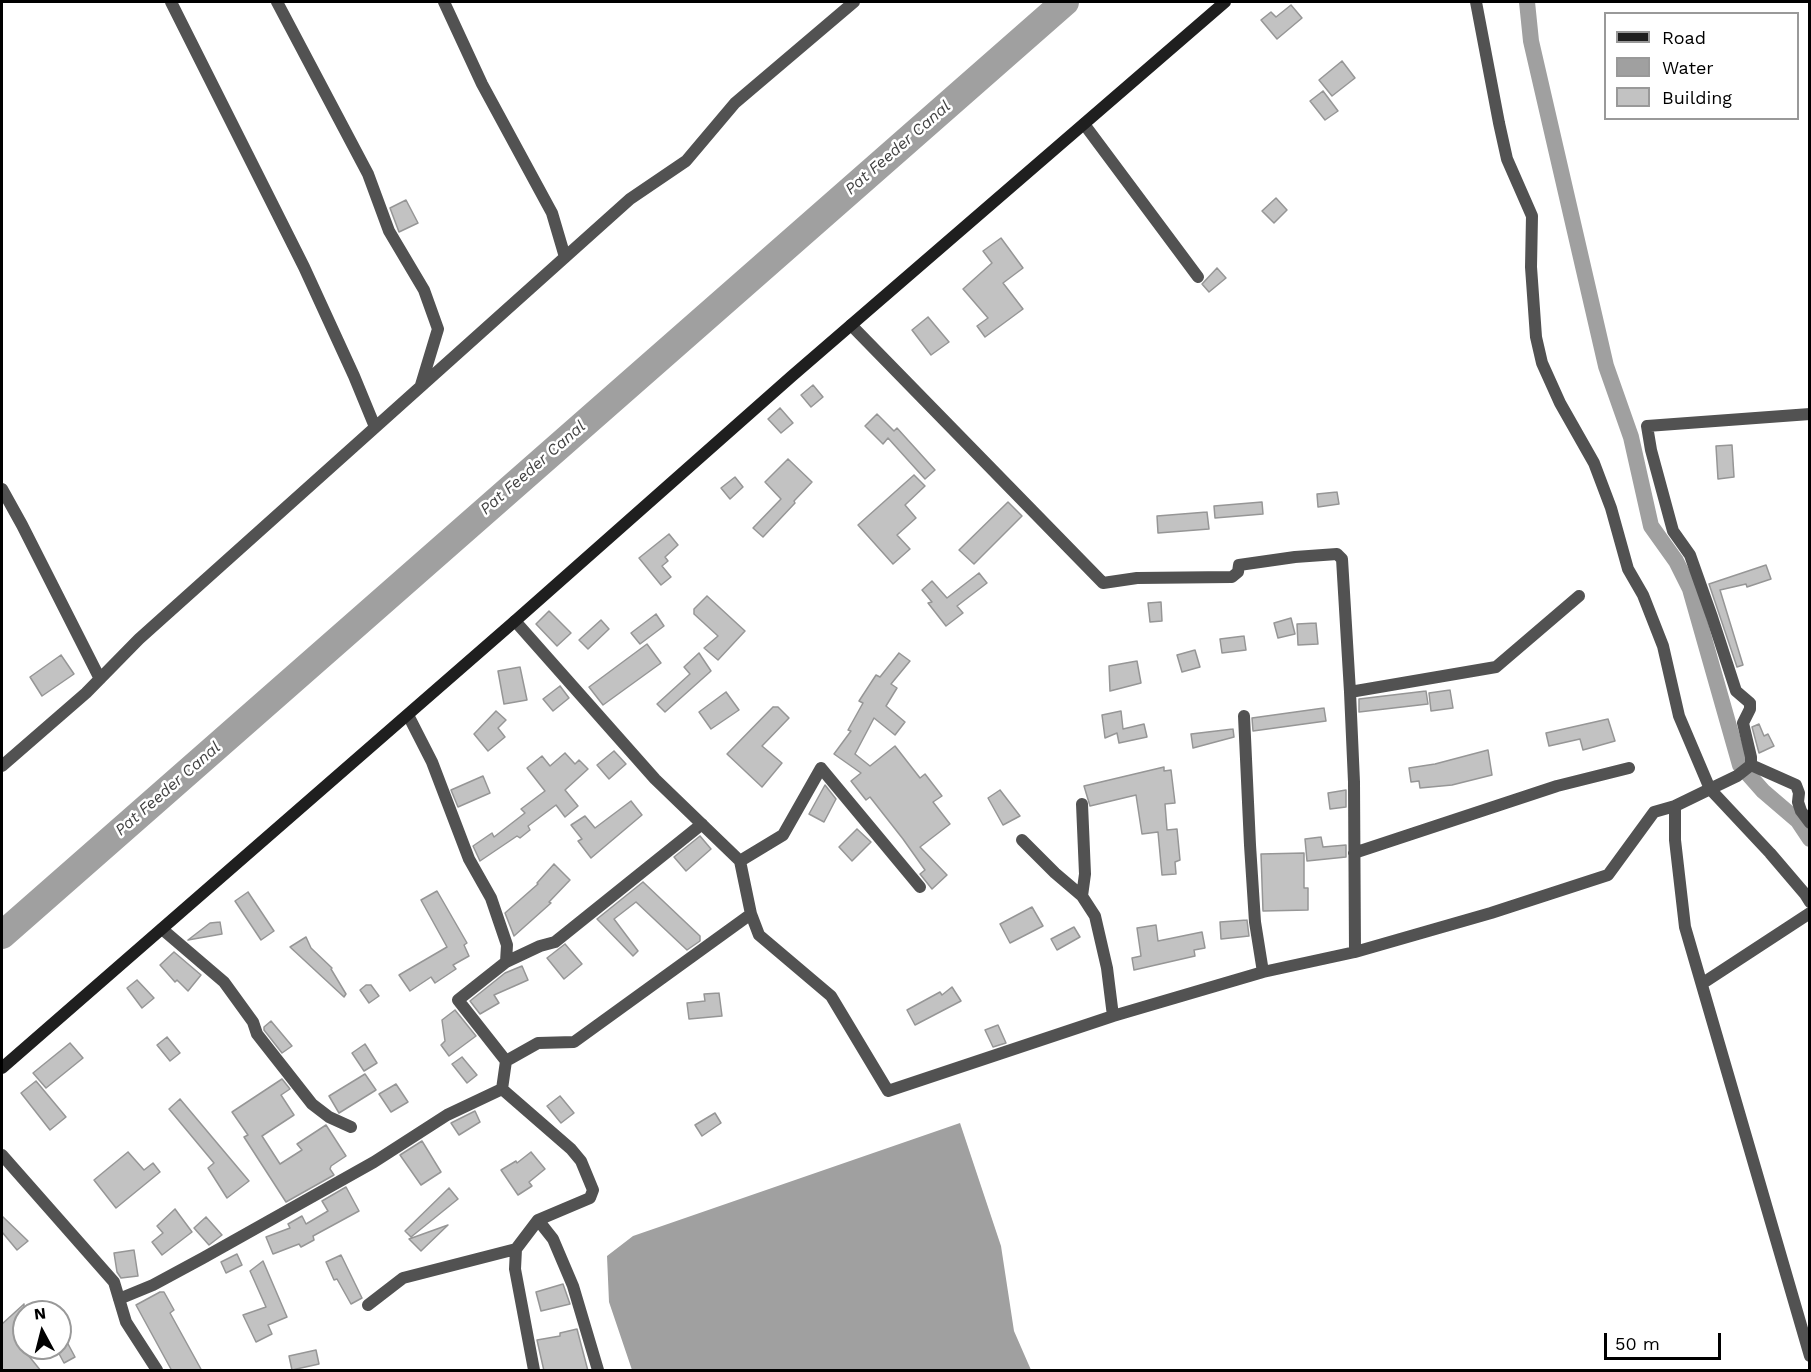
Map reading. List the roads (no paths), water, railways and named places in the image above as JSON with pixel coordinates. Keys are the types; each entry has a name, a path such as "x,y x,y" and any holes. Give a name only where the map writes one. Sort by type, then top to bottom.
{"street":[{"path":"171,2 304,267 375,427"},
{"path":"277,2 368,174 389,231 424,290 438,329 421,386"},
{"path":"444,2 482,84 552,213 565,257"},
{"path":"2,766 100,679 139,639 630,199 686,161 735,103 854,2"},
{"path":"2,1068 851,325 1225,2"},
{"path":"1476,2 1507,159 1532,216 1531,267 1536,337 1542,363 1560,403 1594,463 1611,508 1628,569 1643,595 1663,646 1679,716 1710,789 1770,853 1805,894 1809,902"},
{"path":"1084,124 1198,277"},
{"path":"851,325 1103,583 1137,578 1232,577 1238,572 1239,565 1337,554 1342,559 1354,782 1354,952"},
{"path":"1751,765 1743,723 1750,709 1750,703 1736,691 1690,555 1673,531 1651,450 1647,426 1783,418 1809,414"},
{"path":"2,489 100,679"},
{"path":"1350,692 1496,667 1579,596"},
{"path":"515,621 655,779 740,861 751,914 759,935 831,996 888,1091 1113,1016 1263,972 1354,952 1491,913 1608,875 1654,812 1675,806 1737,776 1751,765"},
{"path":"408,715 432,762 469,859 491,898 507,945 506,962"},
{"path":"1244,716 1255,922 1263,972"},
{"path":"1751,765 1796,785 1801,811 1809,823"},
{"path":"740,861 783,835 821,768 920,887"},
{"path":"1354,853 1557,786 1629,768"},
{"path":"1082,804 1085,874 1082,896"},
{"path":"1675,806 1675,840 1685,927 1809,1356"},
{"path":"502,1089 506,1061 458,1000 506,962 540,946 555,942 702,824"},
{"path":"1022,840 1082,896 1095,916 1107,968 1113,1016"},
{"path":"1703,983 1809,913"},
{"path":"506,1061 538,1043 574,1042 751,914"},
{"path":"162,929 224,982 253,1022 257,1034 312,1104 329,1117 351,1127"},
{"path":"502,1089 571,1149 581,1161 593,1191 591,1198 538,1220 516,1249 515,1269 534,1371"},
{"path":"119,1299 153,1285 203,1258 374,1162 447,1115 502,1089"},
{"path":"2,1155 114,1282 126,1322 157,1371"},
{"path":"538,1220 553,1239 573,1286 598,1371"},
{"path":"368,1305 403,1278 516,1249"}],"water":[{"path":"960,1123 1001,1246 1014,1331 1031,1370 632,1370 609,1302 607,1256 633,1236"}],"waterway":[{"name":"Pat Feeder Canal","path":"2,935 1065,2"},
{"path":"1527,2 1531,41 1606,366 1631,437 1651,526 1676,561 1690,589 1740,765 1763,791 1798,821 1810,839"}]}
